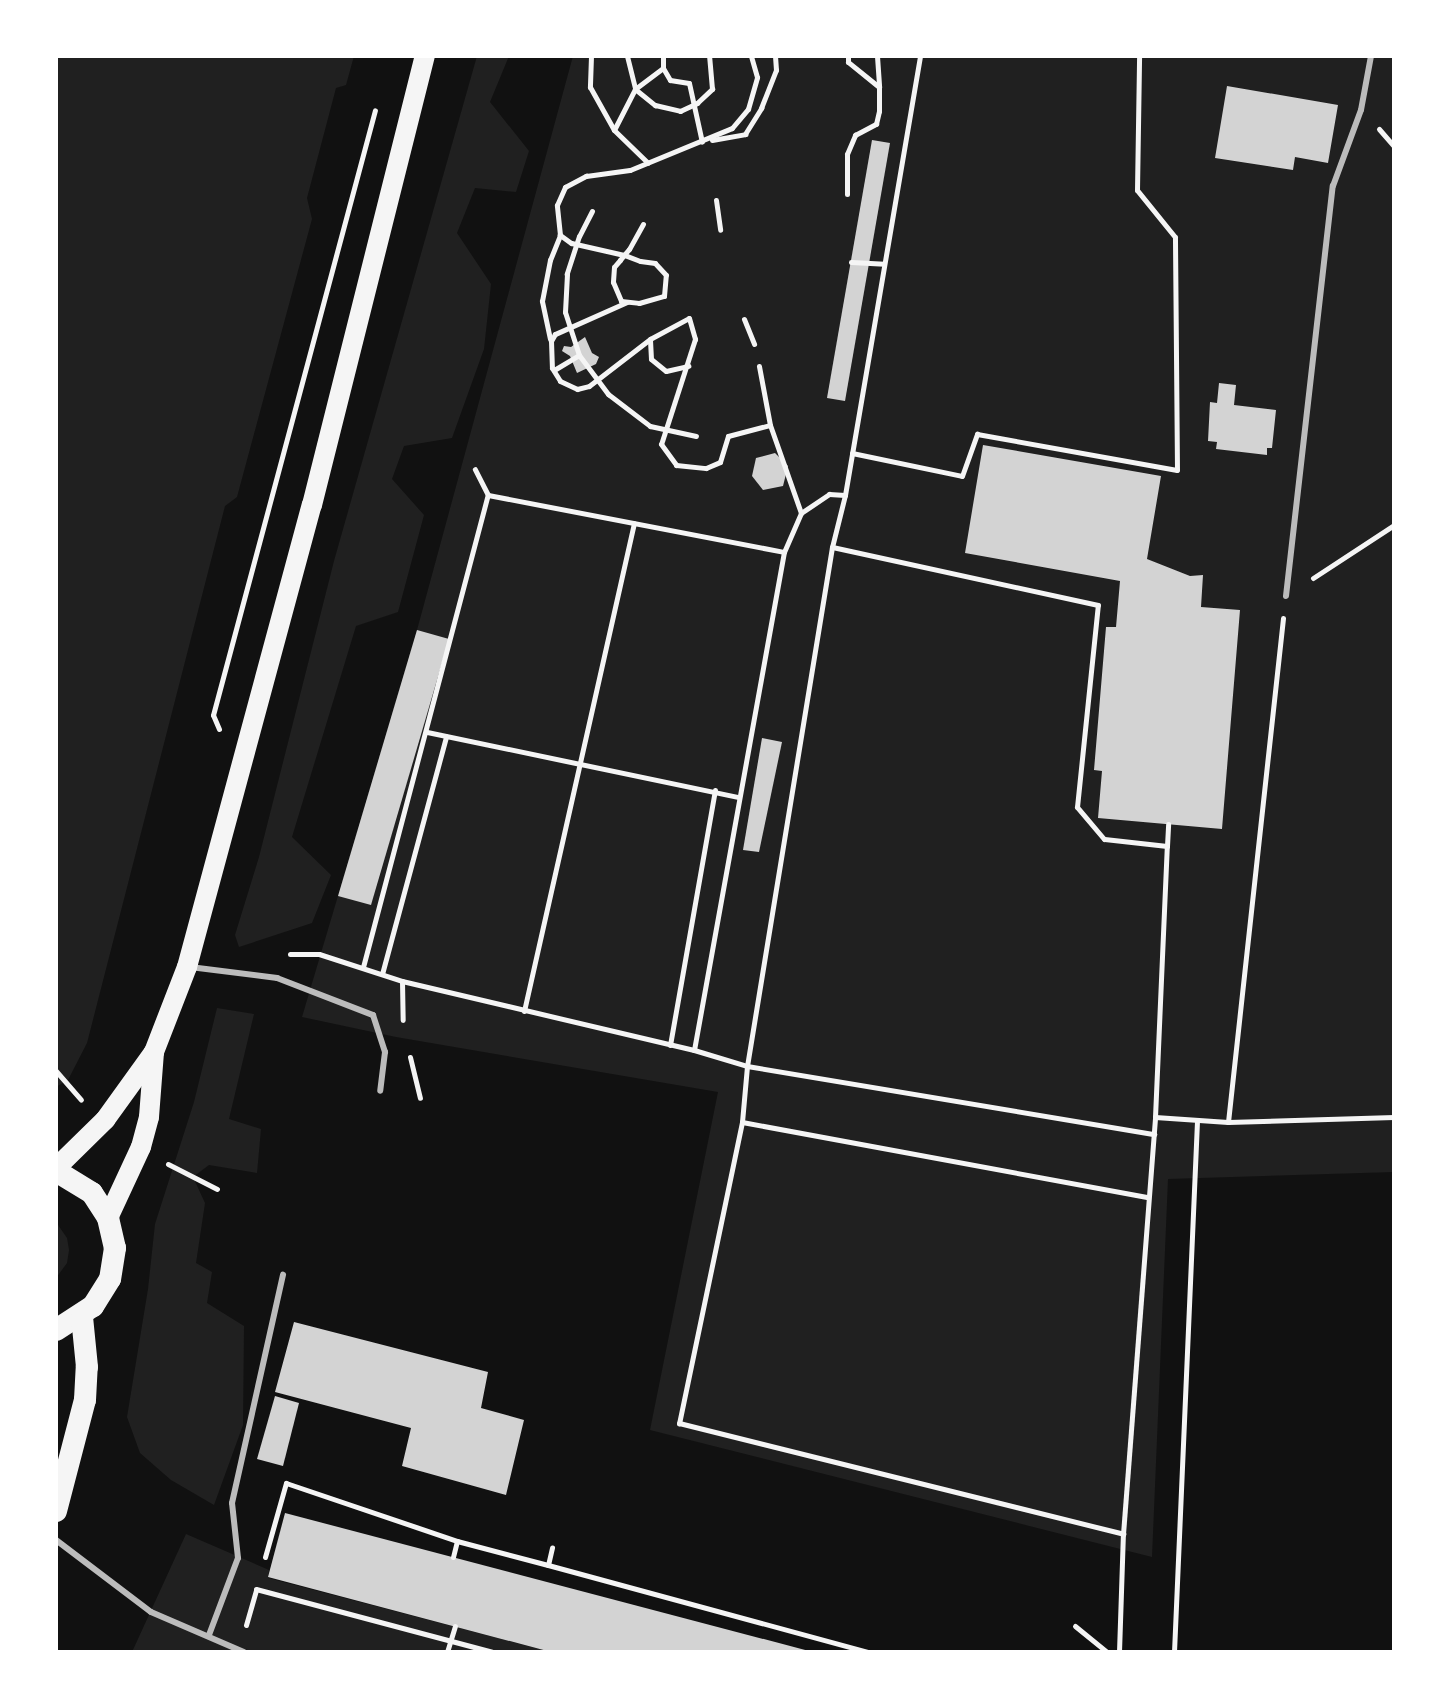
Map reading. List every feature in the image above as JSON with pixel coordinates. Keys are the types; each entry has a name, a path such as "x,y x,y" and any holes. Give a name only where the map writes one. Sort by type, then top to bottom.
{"highway":[{"path":"56,1169 92,1193 108,1218 115,1248 110,1279 93,1306 82,1317 56,1330"},
{"path":"56,1511 85,1400 87,1367 82,1317"}],"main road":[{"path":"56,1169 105,1120 154,1052 187,967 312,505 425,56"},
{"path":"108,1218 141,1147 149,1117 154,1052"}],"lane":[{"path":"1286,596 1333,186 1361,110 1371,56"},
{"path":"187,967 277,978 373,1015 385,1052 380,1091"},
{"path":"209,1635 238,1558 232,1503 283,1275"},
{"path":"56,1540 151,1612 241,1651"}],"path":[{"path":"591,56 590,87 614,130 648,163"},
{"path":"627,56 635,89 655,105 680,111 712,89 709,56"},
{"path":"663,56 663,68 670,80 689,83 701,143"},
{"path":"751,56 757,77 748,109 732,128 630,170 586,176 565,187 557,205 560,235 550,260 542,301 554,370 560,381 577,389 589,386 650,339 689,318 695,339 661,444 676,465 706,468 720,462 728,436 770,425"},
{"path":"701,143 745,134 761,108 776,70 775,56"},
{"path":"848,56 848,62 879,87"},
{"path":"847,194 847,154 855,135 876,124 879,87 877,56"},
{"path":"920,56 845,495 832,547 747,1066 742,1122 679,1423 1123,1534"},
{"path":"852,453 962,476 977,434 1177,470 1175,237 1137,190 1139,56"},
{"path":"614,130 635,89 663,68"},
{"path":"239,774 213,715 377,102"},
{"path":"716,200 720,230"},
{"path":"592,211 579,236 567,274 565,312 579,355 608,394 650,426 696,436"},
{"path":"560,235 571,243 624,255 655,263 666,275 664,296 639,303 621,301 613,282 614,267 624,255 643,224"},
{"path":"851,262 884,264"},
{"path":"551,341 555,334 627,302"},
{"path":"744,319 754,344"},
{"path":"650,339 651,359 666,371 688,366"},
{"path":"554,370 579,355"},
{"path":"759,366 770,425 801,513"},
{"path":"363,967 488,495 475,469"},
{"path":"694,1050 737,797 784,552 801,513 829,494 845,495"},
{"path":"488,495 784,552"},
{"path":"524,1011 634,523"},
{"path":"1228,1122 1286,596 1394,525"},
{"path":"832,547 1098,605 1077,807 1104,839 1167,846"},
{"path":"427,732 737,797"},
{"path":"382,974 446,736"},
{"path":"670,1045 715,790"},
{"path":"1119,1652 1123,1534 1154,1134 1168,824"},
{"path":"285,954 319,954 382,974 694,1050 747,1066 1154,1134"},
{"path":"56,1071 83,1103"},
{"path":"1155,1117 1228,1122 1394,1117"},
{"path":"1174,1652 1197,1121"},
{"path":"742,1122 1148,1197"},
{"path":"166,1163 217,1189"},
{"path":"262,1568 286,1483 457,1541 868,1652"},
{"path":"453,1557 457,1541"},
{"path":"548,1565 552,1547"},
{"path":"241,1651 259,1578"},
{"path":"256,1589 492,1652"},
{"path":"447,1652 455,1626"},
{"path":"1075,1626 1107,1652"}],"shaded area":[{"path":"56,56 354,56 346,85 336,88 307,198 312,219 237,497 225,506 87,1043 68,1080 56,1087"},
{"path":"477,56 509,56 490,102 529,151 516,192 475,188 457,233 491,284 484,349 452,438 404,446 392,479 424,515 398,612 356,626 292,837 331,875 312,923 239,947 235,935 259,857 334,561"},
{"path":"573,56 1394,56 1394,1172 1168,1179 1152,1557 650,1430 718,1092 396,1037 302,1017 417,630"},
{"path":"217,1008 254,1014 229,1119 261,1129 257,1173 209,1165 193,1177 205,1203 196,1263 212,1272 207,1303 244,1326 243,1425 214,1505 171,1480 140,1453 127,1417 148,1289 155,1224 194,1102"},
{"path":"56,1222 67,1238 69,1250 67,1263 56,1278"},
{"path":"186,1534 269,1570 268,1578 551,1652 132,1652"}],"building":[{"path":"1227,86 1338,105 1328,163 1295,157 1293,170 1215,158"},
{"path":"872,140 890,143 845,401 827,398"},
{"path":"585,337 592,353 599,357 596,364 577,373 570,356 562,351 564,346 571,347"},
{"path":"1219,383 1236,385 1234,405 1276,410 1272,448 1267,448 1267,455 1216,449 1217,442 1208,441 1210,402 1217,403"},
{"path":"983,445 1161,476 1147,559 1190,576 1203,575 1201,607 1240,610 1222,829 1098,818 1102,771 1094,770 1106,627 1116,627 1120,581 965,553"},
{"path":"775,453 788,466 783,486 763,490 752,476 756,458"},
{"path":"417,630 449,639 371,905 338,896"},
{"path":"762,738 782,742 759,852 743,850"},
{"path":"294,1322 488,1372 481,1408 524,1420 506,1495 402,1466 411,1428 275,1392"},
{"path":"275,1396 299,1403 283,1466 257,1459"},
{"path":"285,1513 809,1652 551,1652 268,1577"}]}
